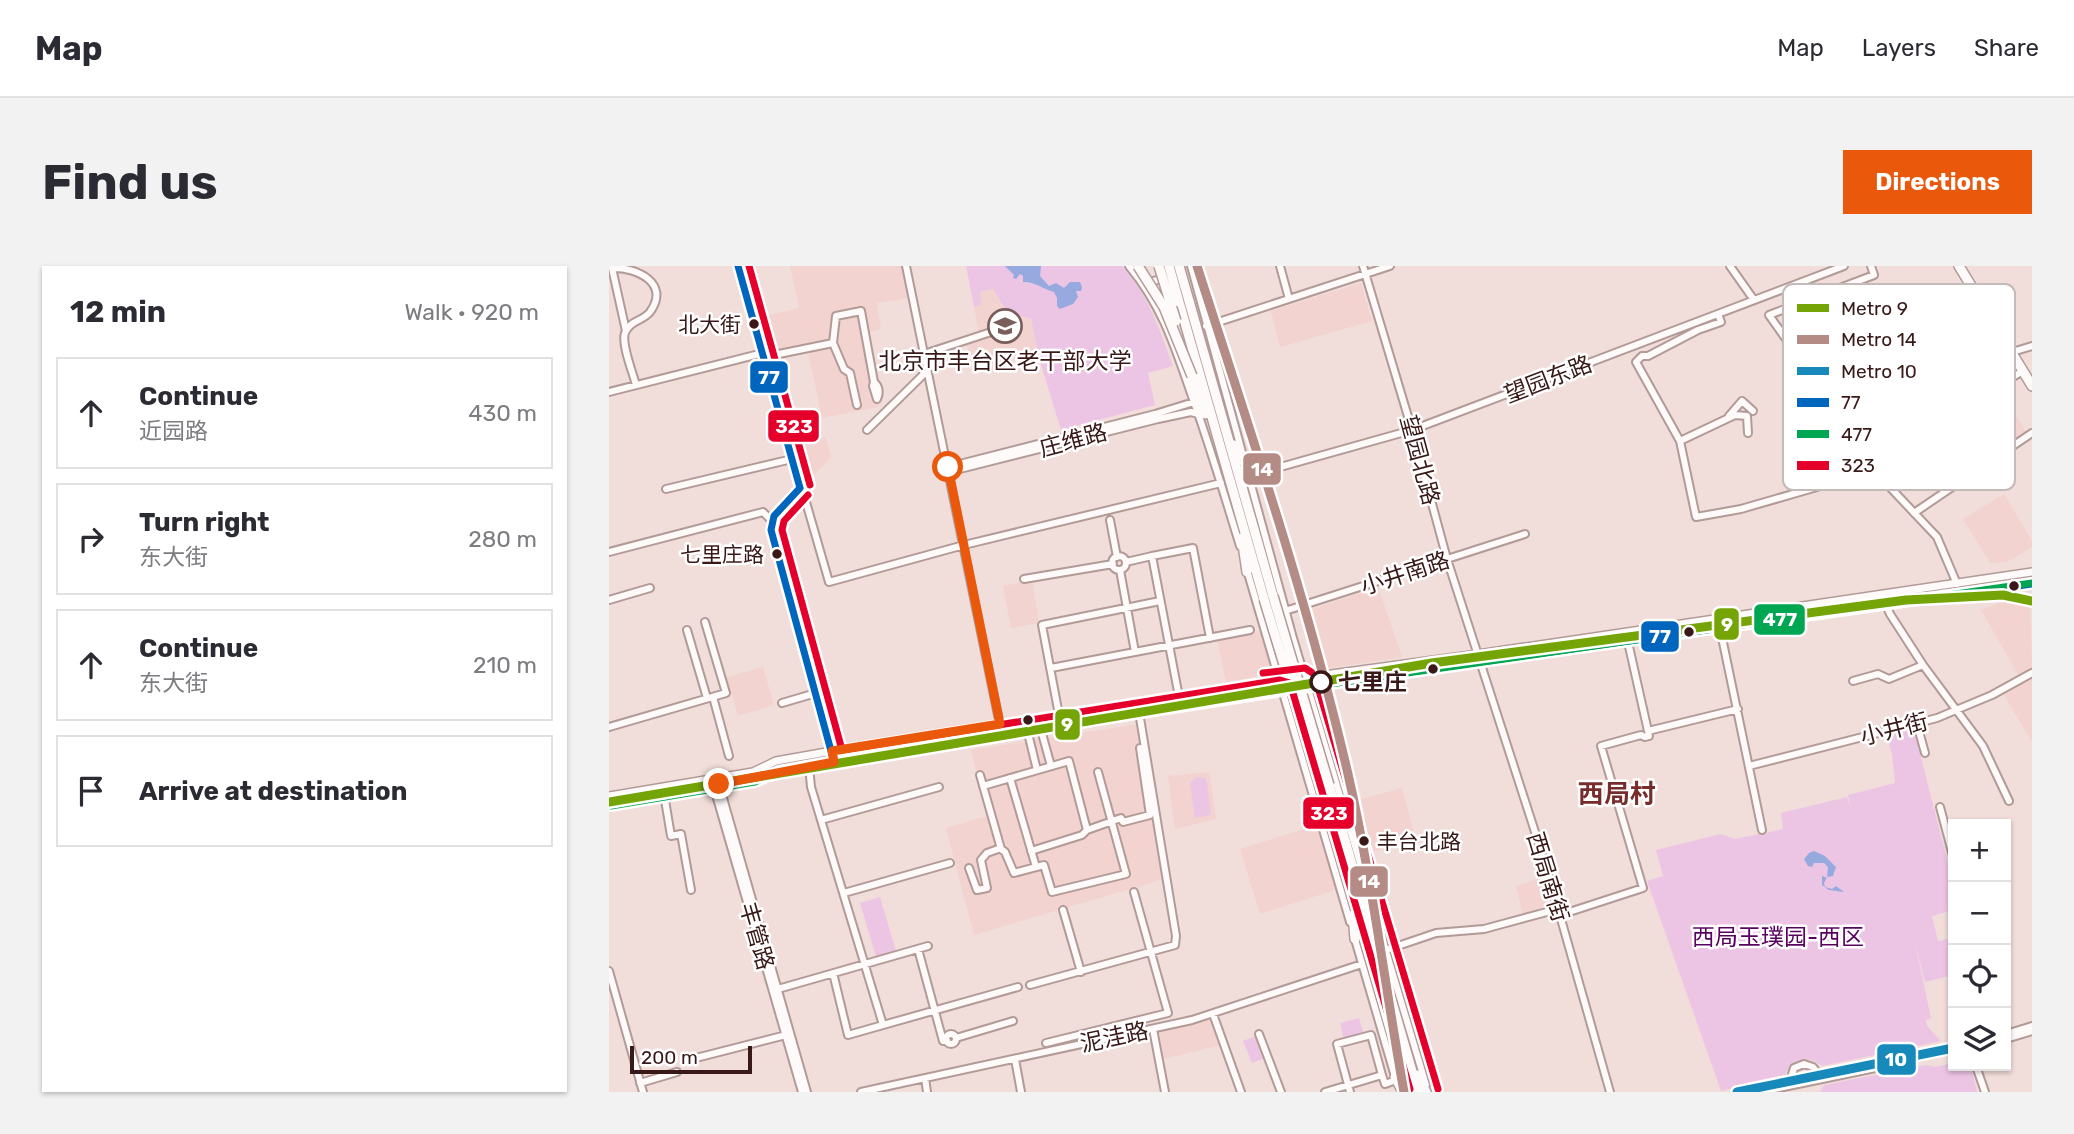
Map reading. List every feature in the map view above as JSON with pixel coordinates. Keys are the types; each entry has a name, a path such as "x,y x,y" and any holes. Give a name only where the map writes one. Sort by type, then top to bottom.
{"highway":[{"path":"1138,266 1164,307 1192,376"},
{"path":"1159,266 1192,376 1220,446"},
{"path":"1169,266 1184,302 1227,432 1250,513 1269,598"},
{"path":"1959,266 1970,284"},
{"path":"1187,269 1184,302 1220,446 1269,598 1418,1092"},
{"path":"2015,357 2032,386"},
{"path":"1227,432 1244,462"},
{"path":"1250,513 1253,496"},
{"path":"1236,502 1247,572"},
{"path":"1325,786 1352,895 1408,1092"},
{"path":"1365,879 1369,926"},
{"path":"1352,895 1355,939"},
{"path":"1407,1055 1427,1092"},
{"path":"1396,1079 1401,1092"}],"main road":[{"path":"609,796 715,783 753,772 773,762 1000,724 2032,572"},
{"path":"1921,600 1918,593 1957,584"},
{"path":"609,803 809,766 1135,712 2032,584"},
{"path":"1849,611 1863,605 1888,601 1891,596 1888,593"},
{"path":"773,762 773,769 779,772"}],"street":[{"path":"738,266 829,582 964,545 1221,483"},
{"path":"906,266 1000,724"},
{"path":"1129,266 1156,303 1171,336 1221,483 1396,1079 1385,1084 1371,1035 1337,1044 1349,1089"},
{"path":"1280,266 1289,299"},
{"path":"1206,326 1289,299 1365,270 1390,266"},
{"path":"1730,266 1753,300"},
{"name":"望园东路","path":"1796,284 1844,266"},
{"path":"1850,284 1874,275 1871,266"},
{"path":"626,331 612,268 627,268 640,273 648,278 654,287 656,297 650,311 643,319 630,325 624,341 636,385"},
{"path":"1144,284 1187,269"},
{"path":"1156,303 1158,292 1163,285 1187,269"},
{"path":"1187,269 1206,326 1304,678 1427,1092"},
{"name":"望园北路","path":"1365,270 1447,559 1478,654"},
{"name":"望园东路","path":"1248,476 1412,430 1783,289"},
{"path":"1783,310 1769,315 1783,335"},
{"path":"857,405 850,373 844,369 833,343 836,316 861,311 874,382 879,395 878,407 883,414"},
{"path":"1718,314 1721,322 1698,330 1648,356 1642,356 1636,362 1680,441 1696,517 1741,509 1808,490"},
{"path":"923,354 991,332"},
{"path":"609,392 763,355 833,343"},
{"path":"2015,351 2032,346"},
{"path":"867,430 927,371"},
{"path":"2015,377 2023,372"},
{"path":"1725,420 1742,401 1753,411"},
{"name":"庄维路","path":"948,469 1194,402"},
{"name":"庄维路","path":"948,469 1158,419 1191,412 1198,414"},
{"path":"1680,441 1735,415 1747,416 1748,433"},
{"path":"2015,445 2032,433"},
{"path":"666,489 792,459"},
{"path":"800,488 777,512 771,530 834,762"},
{"path":"1892,490 1937,537 1957,584"},
{"path":"1914,513 1948,490"},
{"path":"609,552 764,512 772,521"},
{"path":"1110,520 1117,557 1113,564"},
{"name":"小井南路","path":"1286,611 1525,534"},
{"path":"1126,562 1193,548 1210,638"},
{"path":"1153,556 1179,697"},
{"path":"1117,557 1124,558 1126,562"},
{"path":"1120,570 1126,562"},
{"path":"1113,564 1120,570"},
{"path":"1024,579 1113,564"},
{"path":"1120,570 1135,652"},
{"path":"609,600 650,588"},
{"path":"1059,715 1042,625 1160,601"},
{"path":"1886,605 1923,665 1983,746 2010,801"},
{"path":"609,727 726,693 705,622"},
{"path":"1720,628 1762,830"},
{"path":"687,630 729,756"},
{"path":"1051,668 1250,630"},
{"path":"1266,634 1272,643 1282,647 1293,638"},
{"path":"1386,950 1436,933 1484,929 1559,912 1643,888 1601,746 1641,735 1649,736 1628,642"},
{"name":"西局南街","path":"1478,654 1559,912 1610,1092"},
{"path":"1853,681 1878,674 1889,680 1923,665"},
{"name":"小井街","path":"1749,765 1956,712 2032,673"},
{"path":"782,703 816,693"},
{"path":"1648,730 1738,709"},
{"path":"1031,851 1081,835 1111,821 1121,818 1123,822 1150,815 1139,742 1141,736 1135,712"},
{"path":"1030,985 1175,945 1176,936 1135,712"},
{"path":"1038,719 1051,766"},
{"path":"1025,721 1037,770"},
{"path":"1917,724 1925,753"},
{"path":"983,786 1069,761 1087,830"},
{"path":"809,766 811,787 883,1025"},
{"path":"981,775 1001,848 1014,873 1044,865 1052,892 1126,874 1098,772"},
{"path":"1010,778 1035,867"},
{"path":"715,783 745,870 805,1092"},
{"name":"丰管路","path":"715,783 786,1036 805,1092"},
{"path":"821,821 939,787"},
{"path":"664,794 671,836 681,834 691,891"},
{"path":"1940,807 1948,837"},
{"path":"968,868 977,890 987,888 981,860 987,853 1001,848"},
{"path":"844,893 950,863"},
{"path":"742,884 745,870"},
{"path":"1046,1043 1168,1013 1134,892"},
{"path":"1063,910 1081,972"},
{"path":"778,989 928,946"},
{"path":"918,949 943,1041 947,1041 950,1034 956,1038 1013,1021"},
{"name":"泥洼路","path":"861,1092 1213,1014 1362,964"},
{"path":"609,971 643,1092"},
{"path":"833,973 848,1035 1018,987"},
{"path":"1213,1014 1241,1092"},
{"path":"1153,1029 1165,1092"},
{"path":"2011,1035 2032,1029"},
{"path":"1259,1034 1281,1092"},
{"path":"692,1059 786,1036 794,1045"},
{"path":"1736,1092 1948,1051"},
{"path":"1761,1092 1948,1051"},
{"path":"1015,1059 1021,1092"},
{"path":"1790,1081 1793,1071 1800,1065 1810,1065 1819,1075"},
{"path":"1978,1071 1985,1092"},
{"path":"640,1083 677,1072"},
{"path":"1325,1092 1349,1089 1383,1075"},
{"path":"925,1078 927,1092"},
{"path":"1803,1081 1805,1092"}],"shaded area":[{"path":"790,266 902,266 908,298 877,303 881,329 869,332 880,397 879,407 822,418 807,346 770,353 761,317 799,308"},
{"path":"1361,283 1372,321 1280,347 1271,311"},
{"name":"北京市丰台区老干部大学","path":"993,289 1006,312 1031,319 1038,355 1020,359 1019,356 972,367 966,341 979,333 974,307 982,305 979,292"},
{"path":"2017,417 2027,434 2015,442"},
{"path":"826,437 831,458 803,485 792,444"},
{"path":"2004,494 2032,541 2032,547 2007,562 1990,563 1963,519"},
{"path":"1032,580 1039,623 1011,628 1003,586"},
{"path":"1378,587 1402,657 1323,669 1315,665 1301,613"},
{"path":"2030,599 2032,668 2019,676 1981,610 2001,602"},
{"path":"1260,631 1274,673 1226,682 1217,640"},
{"path":"763,667 774,705 738,716 727,677"},
{"path":"2032,677 2032,742 2004,695"},
{"path":"1139,724 1164,879 974,935 946,828 987,816 971,750"},
{"path":"1209,772 1216,819 1175,829 1168,776"},
{"path":"1402,788 1416,840 1366,854 1351,802"},
{"path":"1317,825 1335,890 1260,914 1240,849"},
{"path":"1538,879 1546,901 1541,909 1523,915 1516,886"},
{"path":"1213,1018 1221,1045 1164,1059 1159,1030"}],"green space":[{"path":"966,266 1122,266 1146,300 1173,366 1148,373 1155,405 1061,430 1038,355 1031,319 1006,311 993,289 980,292 982,305 974,307"},
{"name":"西局玉璞园-西区","path":"1914,730 1948,863 1948,911 1932,916 1938,941 1948,939 1948,976 1925,982 1915,943 1931,1018 1926,1020 1927,1026 1941,1041 1822,1066 1811,1060 1801,1060 1792,1065 1785,1075 1721,1091 1647,881 1663,876 1656,850 1721,834 1735,839 1783,829 1781,813 1847,797 1851,809 1848,795 1895,783 1887,736"},
{"path":"1196,777 1205,778 1207,783 1211,815 1195,818 1190,783"},
{"path":"880,897 896,951 876,957 860,903"},
{"path":"1359,1018 1364,1035 1344,1040 1340,1023"},
{"path":"1256,1036 1265,1058 1252,1063 1243,1041"},
{"path":"1948,1064 1948,1071 1972,1071 1977,1092 1820,1092 1824,1085 1926,1065 1935,1067"}],"water":[{"path":"1005,266 1041,266 1040,276 1049,286 1056,283 1064,288 1070,282 1080,282 1081,291 1076,291 1078,297 1073,304 1060,309 1054,292 1023,282 1023,276 1020,274 1016,279 1013,278 1014,275"},
{"path":"1814,851 1825,856 1836,867 1833,876 1827,877 1828,867 1824,863 1808,866 1804,859"},
{"path":"1822,876 1827,878 1825,887 1832,889 1836,886 1844,892 1829,890 1822,885"}],"metro line":[{"name":"14","path":"1197,266 1278,518 1332,710 1364,853 1404,1092"},
{"name":"9","path":"609,802 1432,663 1906,600 2003,595 2032,601"},
{"name":"10","path":"1737,1092 1948,1049"}],"transit line":[{"name":"77","path":"738,266 800,488"},
{"name":"323","path":"749,266 810,485"},
{"name":"77","path":"800,488 774,516 771,530 834,762 1282,690 2032,584"},
{"name":"323","path":"808,495 784,521 782,530 842,750 1280,680 1290,683 1410,1089"},
{"name":"477","path":"611,806 755,782 779,771 834,761 1282,691 2032,583"},
{"name":"323","path":"1263,673 1305,668 1314,674 1438,1089"}],"place":[{"name":"北大街","path":"754,324"},
{"name":"北京市丰台区老干部大学","path":"1005,326"},
{"name":"七里庄路","path":"777,554"},
{"name":"七里庄","path":"1321,682"},
{"name":"丰台北路","path":"1364,841"}],"district":[{"name":"西局村","path":"1617,794"}],"route":[{"path":"719,784 834,762 832,751 1000,724 948,467"}]}
